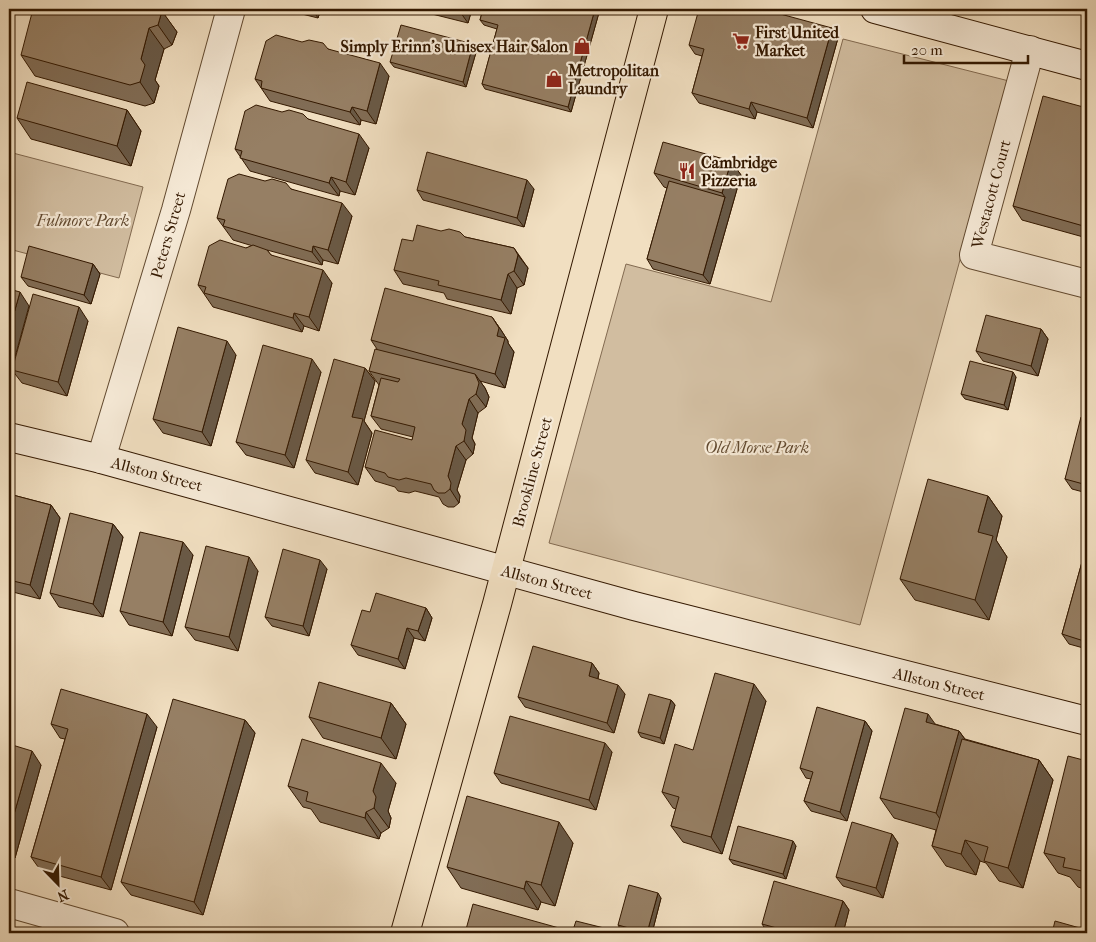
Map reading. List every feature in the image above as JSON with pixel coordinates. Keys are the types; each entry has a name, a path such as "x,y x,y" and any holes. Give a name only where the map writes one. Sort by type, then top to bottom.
{"main road":[{"name":"Brookline Street","path":"405,933 506,570 630,106 654,9"}],"street":[{"name":"Peters Street","path":"101,459 176,210 231,9"},
{"path":"875,9 1087,66"},
{"name":"Westacott Court","path":"1030,50 974,255 1087,284"},
{"name":"Allston Street","path":"9,436 101,459 634,606 1087,721"},
{"path":"9,903 114,933"}],"green space":[{"name":"Old Morse Park","path":"843,39 1009,81 860,625 549,543 626,264 771,302"},
{"name":"Fulmore Park","path":"9,152 143,187 119,278 9,249"}],"building":[{"path":"33,9 160,9 162,11 158,25 149,28 141,59 145,65 140,82 130,85 21,55"},
{"path":"483,9 595,9 568,107 482,84 498,25 480,20"},
{"path":"699,9 762,9 832,28 807,118 751,102 749,109 692,93 704,49 689,45"},
{"path":"401,25 473,44 463,82 390,62"},
{"path":"276,35 302,42 309,40 323,43 328,49 380,63 367,111 352,107 350,112 261,88 262,81 255,79 266,41"},
{"path":"27,82 127,110 117,146 17,118"},
{"path":"1043,96 1087,108 1087,227 1013,206"},
{"path":"256,105 282,112 289,110 303,114 308,119 359,134 346,182 331,177 329,183 240,158 242,151 235,149 245,111"},
{"path":"663,142 731,161 722,193 654,173"},
{"path":"427,152 527,180 517,218 417,190"},
{"path":"239,174 265,181 272,179 286,183 291,189 342,203 328,250 313,246 312,252 223,226 225,220 217,218 228,179"},
{"path":"669,181 725,197 703,275 647,259"},
{"path":"417,225 441,231 449,229 460,232 465,237 514,248 518,255 514,271 508,274 501,300 438,285 439,281 394,270 402,239 413,241"},
{"path":"220,240 246,248 253,245 267,250 271,255 323,270 309,317 294,313 293,318 204,293 206,287 198,285 209,246"},
{"path":"29,246 93,264 84,295 21,277"},
{"path":"385,288 492,317 499,328 497,336 505,338 495,374 371,340"},
{"path":"9,289 20,292 9,331"},
{"path":"33,294 79,307 58,382 12,370"},
{"path":"986,315 1041,329 1031,366 976,351"},
{"path":"178,327 227,341 202,432 153,419"},
{"path":"263,345 312,359 285,455 236,442"},
{"path":"375,349 475,374 479,383 476,394 469,399 462,424 466,430 464,441 456,446 448,476 451,483 450,489 445,493 438,493 431,484 406,478 399,480 388,477 385,473 365,467 375,430 412,440 415,427 371,416 381,378 398,382 400,379 369,371"},
{"path":"334,359 365,368 352,417 363,419 348,472 306,460"},
{"path":"970,361 1013,372 1004,405 961,394"},
{"path":"1081,417 1087,419 1087,485 1065,479"},
{"path":"928,479 988,496 978,532 993,536 975,600 900,579"},
{"path":"9,494 51,505 30,585 9,580"},
{"path":"70,513 113,524 93,604 50,593"},
{"path":"140,532 183,542 163,622 120,611"},
{"path":"1087,544 1087,642 1062,634"},
{"path":"206,546 249,557 229,637 185,627"},
{"path":"283,549 320,560 303,626 265,617"},
{"path":"376,593 426,608 418,631 407,628 398,659 351,645 362,610 370,612"},
{"path":"533,646 592,663 589,676 618,685 607,723 518,697"},
{"path":"715,673 754,684 711,837 671,826 679,797 662,792 675,744 693,750"},
{"path":"319,682 391,703 381,738 309,717"},
{"path":"61,689 147,714 101,877 31,857 68,729 51,724"},
{"path":"649,694 671,700 660,738 638,732"},
{"path":"173,699 245,720 194,902 121,882"},
{"path":"817,707 865,721 840,812 804,801 813,772 800,768"},
{"path":"905,708 928,714 926,722 959,731 936,813 880,798"},
{"path":"510,716 605,743 589,800 494,773"},
{"path":"302,739 381,763 373,791 376,797 374,808 366,812 365,818 306,801 308,792 288,786"},
{"path":"962,739 1039,760 1008,868 984,861 988,847 965,840 961,854 932,846"},
{"path":"9,744 32,751 9,832"},
{"path":"1068,756 1087,761 1087,872 1063,867 1065,858 1044,853"},
{"path":"467,796 559,822 541,885 526,881 524,889 447,867"},
{"path":"852,822 892,834 876,888 836,877"},
{"path":"738,826 793,841 783,874 729,859"},
{"path":"774,881 843,901 833,933 795,933 762,924"},
{"path":"629,885 658,893 647,933 618,925"},
{"path":"473,904 559,928 558,933 465,933"},
{"path":"576,921 608,929 607,933 572,933"},
{"path":"1055,921 1087,930 1087,933 1052,933"}],"place":[{"name":"First United Market","path":"741,41"},
{"name":"Simply Erinn’s Unisex Hair Salon","path":"582,46"},
{"name":"Metropolitan Laundry","path":"554,79"},
{"name":"Cambridge Pizzeria","path":"687,171"}]}
